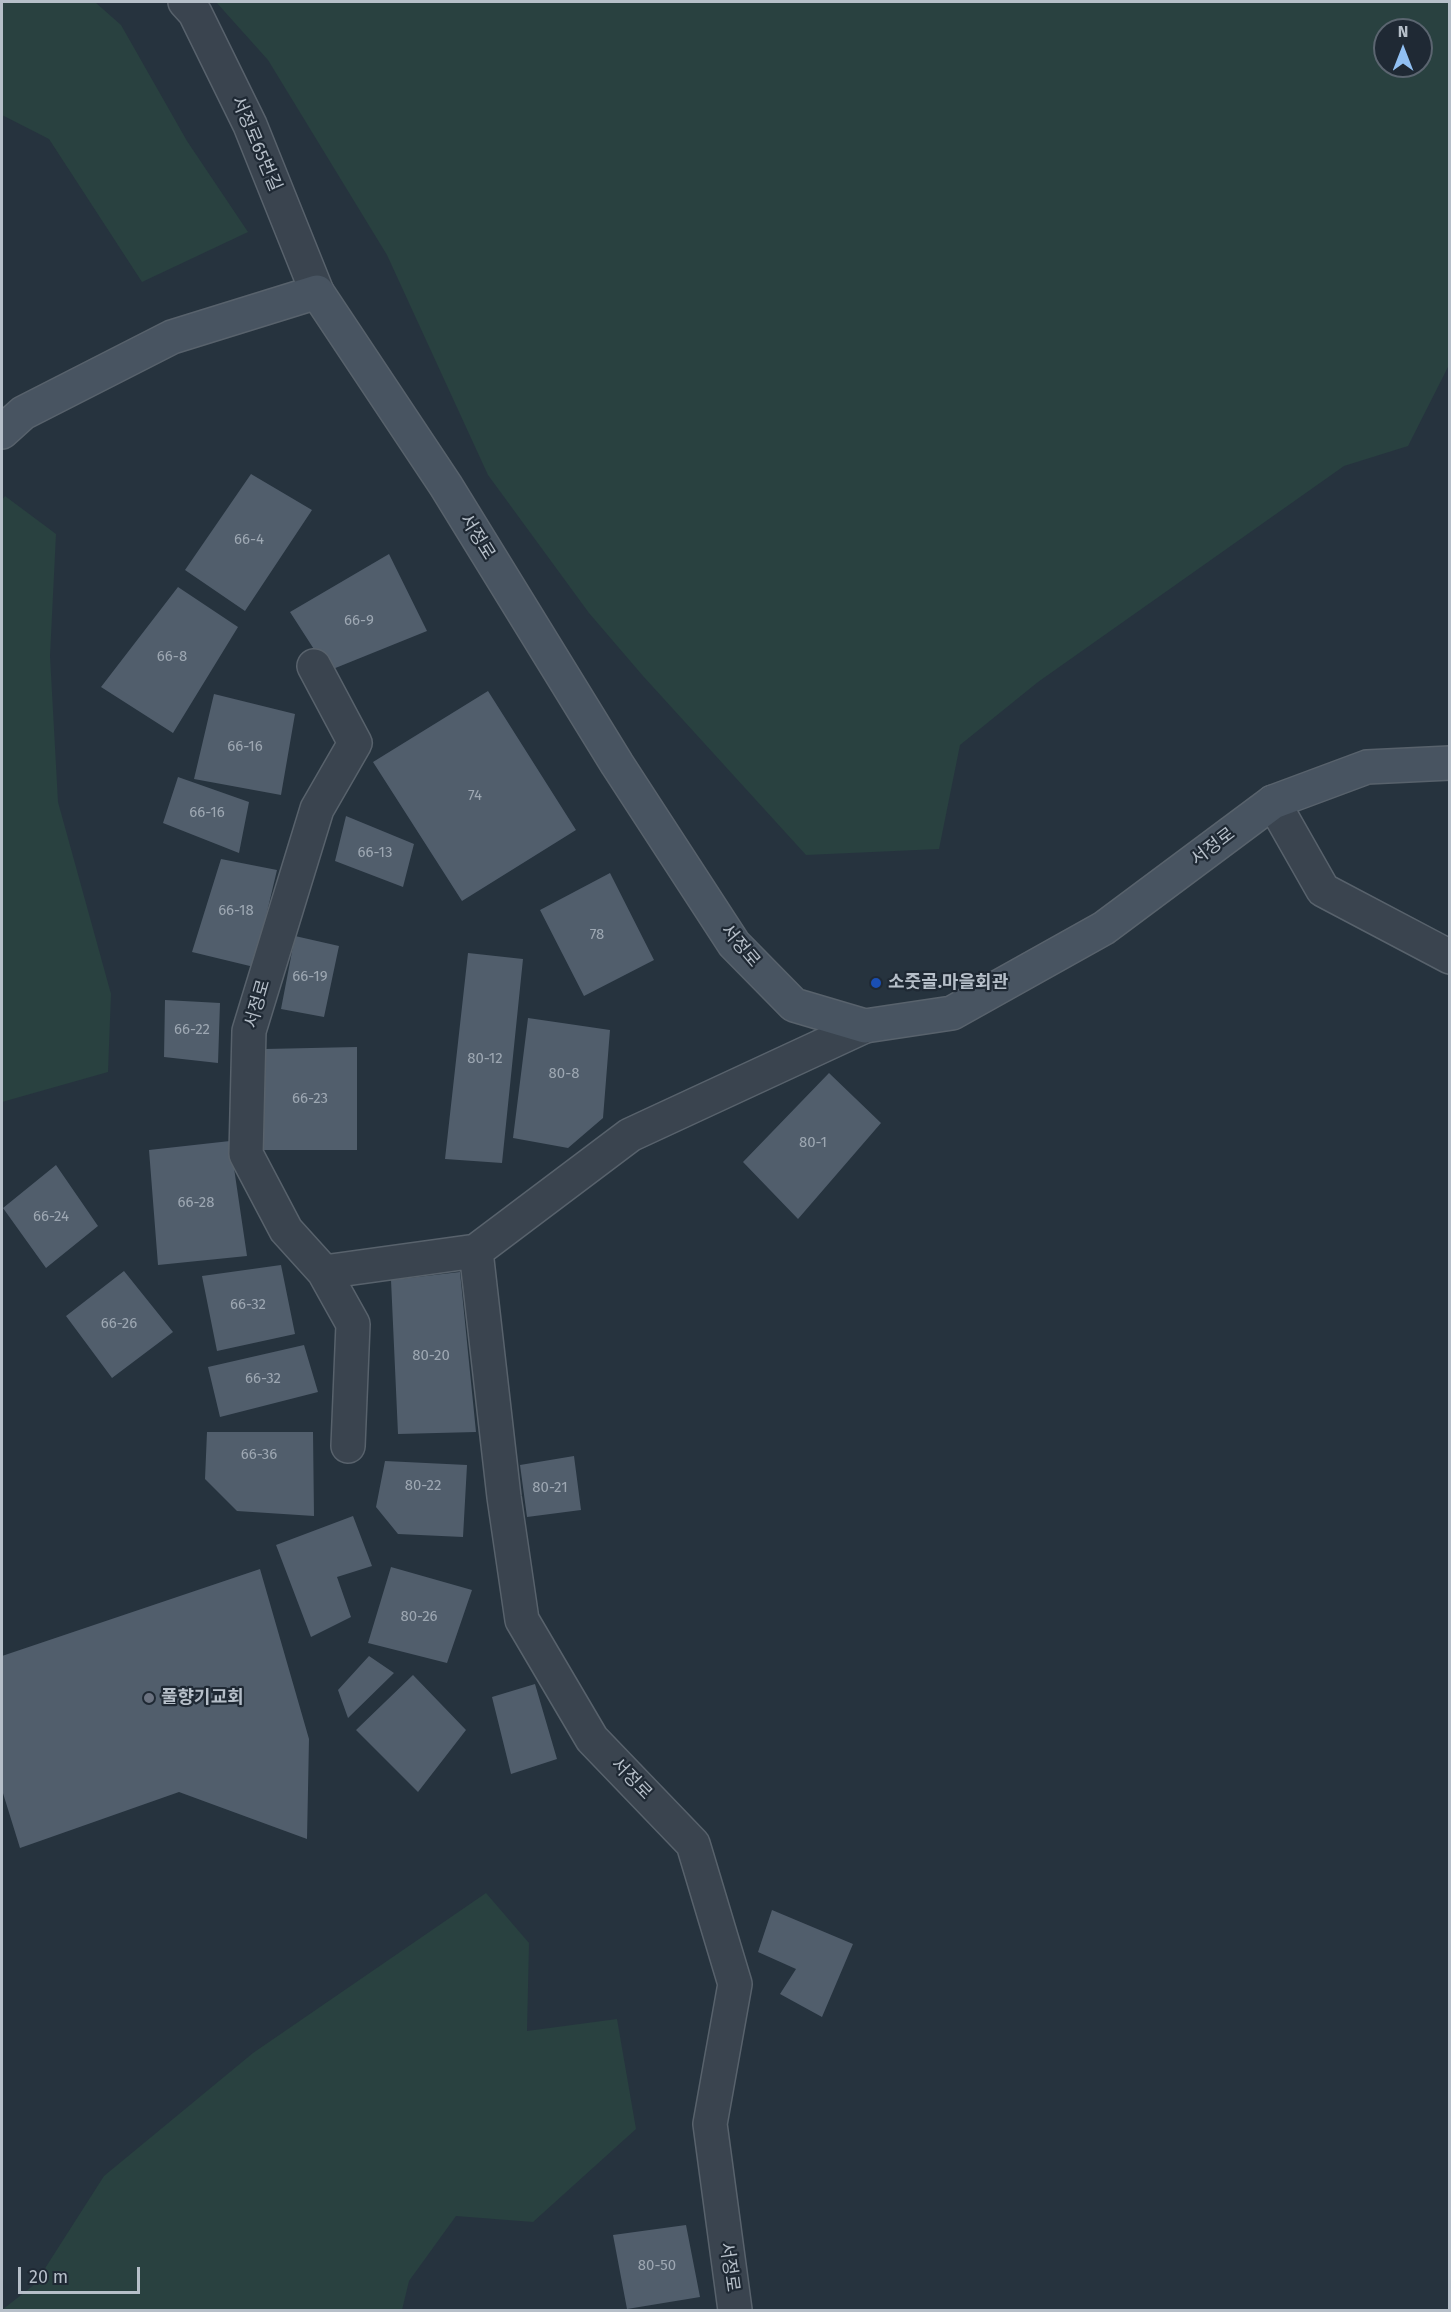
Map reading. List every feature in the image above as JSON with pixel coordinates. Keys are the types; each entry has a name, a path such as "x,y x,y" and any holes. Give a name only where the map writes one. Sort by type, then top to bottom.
{"street":[{"name":"서정로65번길","path":"185,2 195,13 250,125 317,292"},
{"path":"2,432 23,413 172,337 317,292"},
{"name":"서정로","path":"317,292 446,486 617,765 734,944 794,1005 865,1026"},
{"name":"서정로","path":"314,666 355,743 317,809 249,1031 246,1154 286,1230 324,1272 354,1324 348,1446"},
{"name":"서정로","path":"324,1272 476,1251 630,1135 865,1026 952,1013 1104,928 1273,802 1367,767 1449,762"},
{"path":"1273,802 1323,890 1449,957"},
{"name":"서정로","path":"476,1251 504,1497 522,1620 592,1739 693,1844 735,1984 710,2124 735,2310"}],"green space":[{"path":"2,2 95,2 121,25 187,141 248,232 142,282 49,139 2,115"},
{"path":"216,2 1449,2 1449,365 1408,446 1344,466 1038,682 960,745 939,849 806,855 643,676 589,613 488,475 387,255 268,60"},
{"path":"5,496 56,534 50,656 58,802 111,994 108,1072 2,1102 2,500"},
{"path":"486,1893 529,1943 527,2031 617,2019 636,2129 533,2222 456,2216 409,2281 402,2310 2,2310 35,2284 104,2176 253,2053"}],"building":[{"path":"251,474 312,510 245,611 185,570"},
{"path":"389,554 427,631 328,671 290,612"},
{"path":"178,587 238,627 173,733 101,687"},
{"path":"488,691 576,830 462,901 373,762"},
{"path":"214,694 295,714 281,795 194,779"},
{"path":"178,777 249,802 239,853 163,823"},
{"path":"346,816 414,844 403,887 335,861"},
{"path":"221,859 277,870 254,967 192,952"},
{"path":"610,873 654,960 584,996 540,910"},
{"path":"295,936 339,946 324,1017 281,1009"},
{"path":"468,953 523,959 502,1163 445,1159"},
{"path":"165,1000 220,1003 218,1063 164,1057"},
{"path":"528,1018 610,1030 603,1118 568,1148 513,1138"},
{"path":"357,1047 357,1150 262,1150 265,1049"},
{"path":"829,1073 881,1123 798,1219 743,1162"},
{"path":"230,1141 247,1256 158,1265 149,1150"},
{"path":"56,1165 98,1226 46,1268 3,1208"},
{"path":"281,1265 295,1334 217,1351 202,1276"},
{"path":"124,1271 173,1332 112,1378 66,1316"},
{"path":"460,1272 476,1432 398,1434 391,1280"},
{"path":"304,1345 318,1392 220,1417 208,1367"},
{"path":"207,1432 313,1432 314,1516 237,1511 205,1479"},
{"path":"574,1456 581,1510 527,1517 520,1465"},
{"path":"385,1461 467,1465 463,1537 398,1534 376,1507"},
{"path":"353,1516 372,1566 337,1577 351,1617 311,1637 276,1545"},
{"path":"391,1567 472,1590 447,1663 368,1643"},
{"name":"풀향기교회","path":"260,1569 309,1739 307,1839 179,1792 20,1848 2,1790 2,1656"},
{"path":"369,1656 394,1673 348,1718 338,1690"},
{"path":"413,1675 466,1730 418,1792 356,1730"},
{"path":"535,1684 557,1759 511,1774 492,1697"},
{"path":"772,1910 853,1944 822,2017 780,1994 796,1969 758,1952"},
{"path":"686,2225 700,2297 627,2309 613,2235"}],"place":[{"name":"소줏골.마을회관","path":"876,983"},
{"name":"풀향기교회","path":"149,1698"}]}
